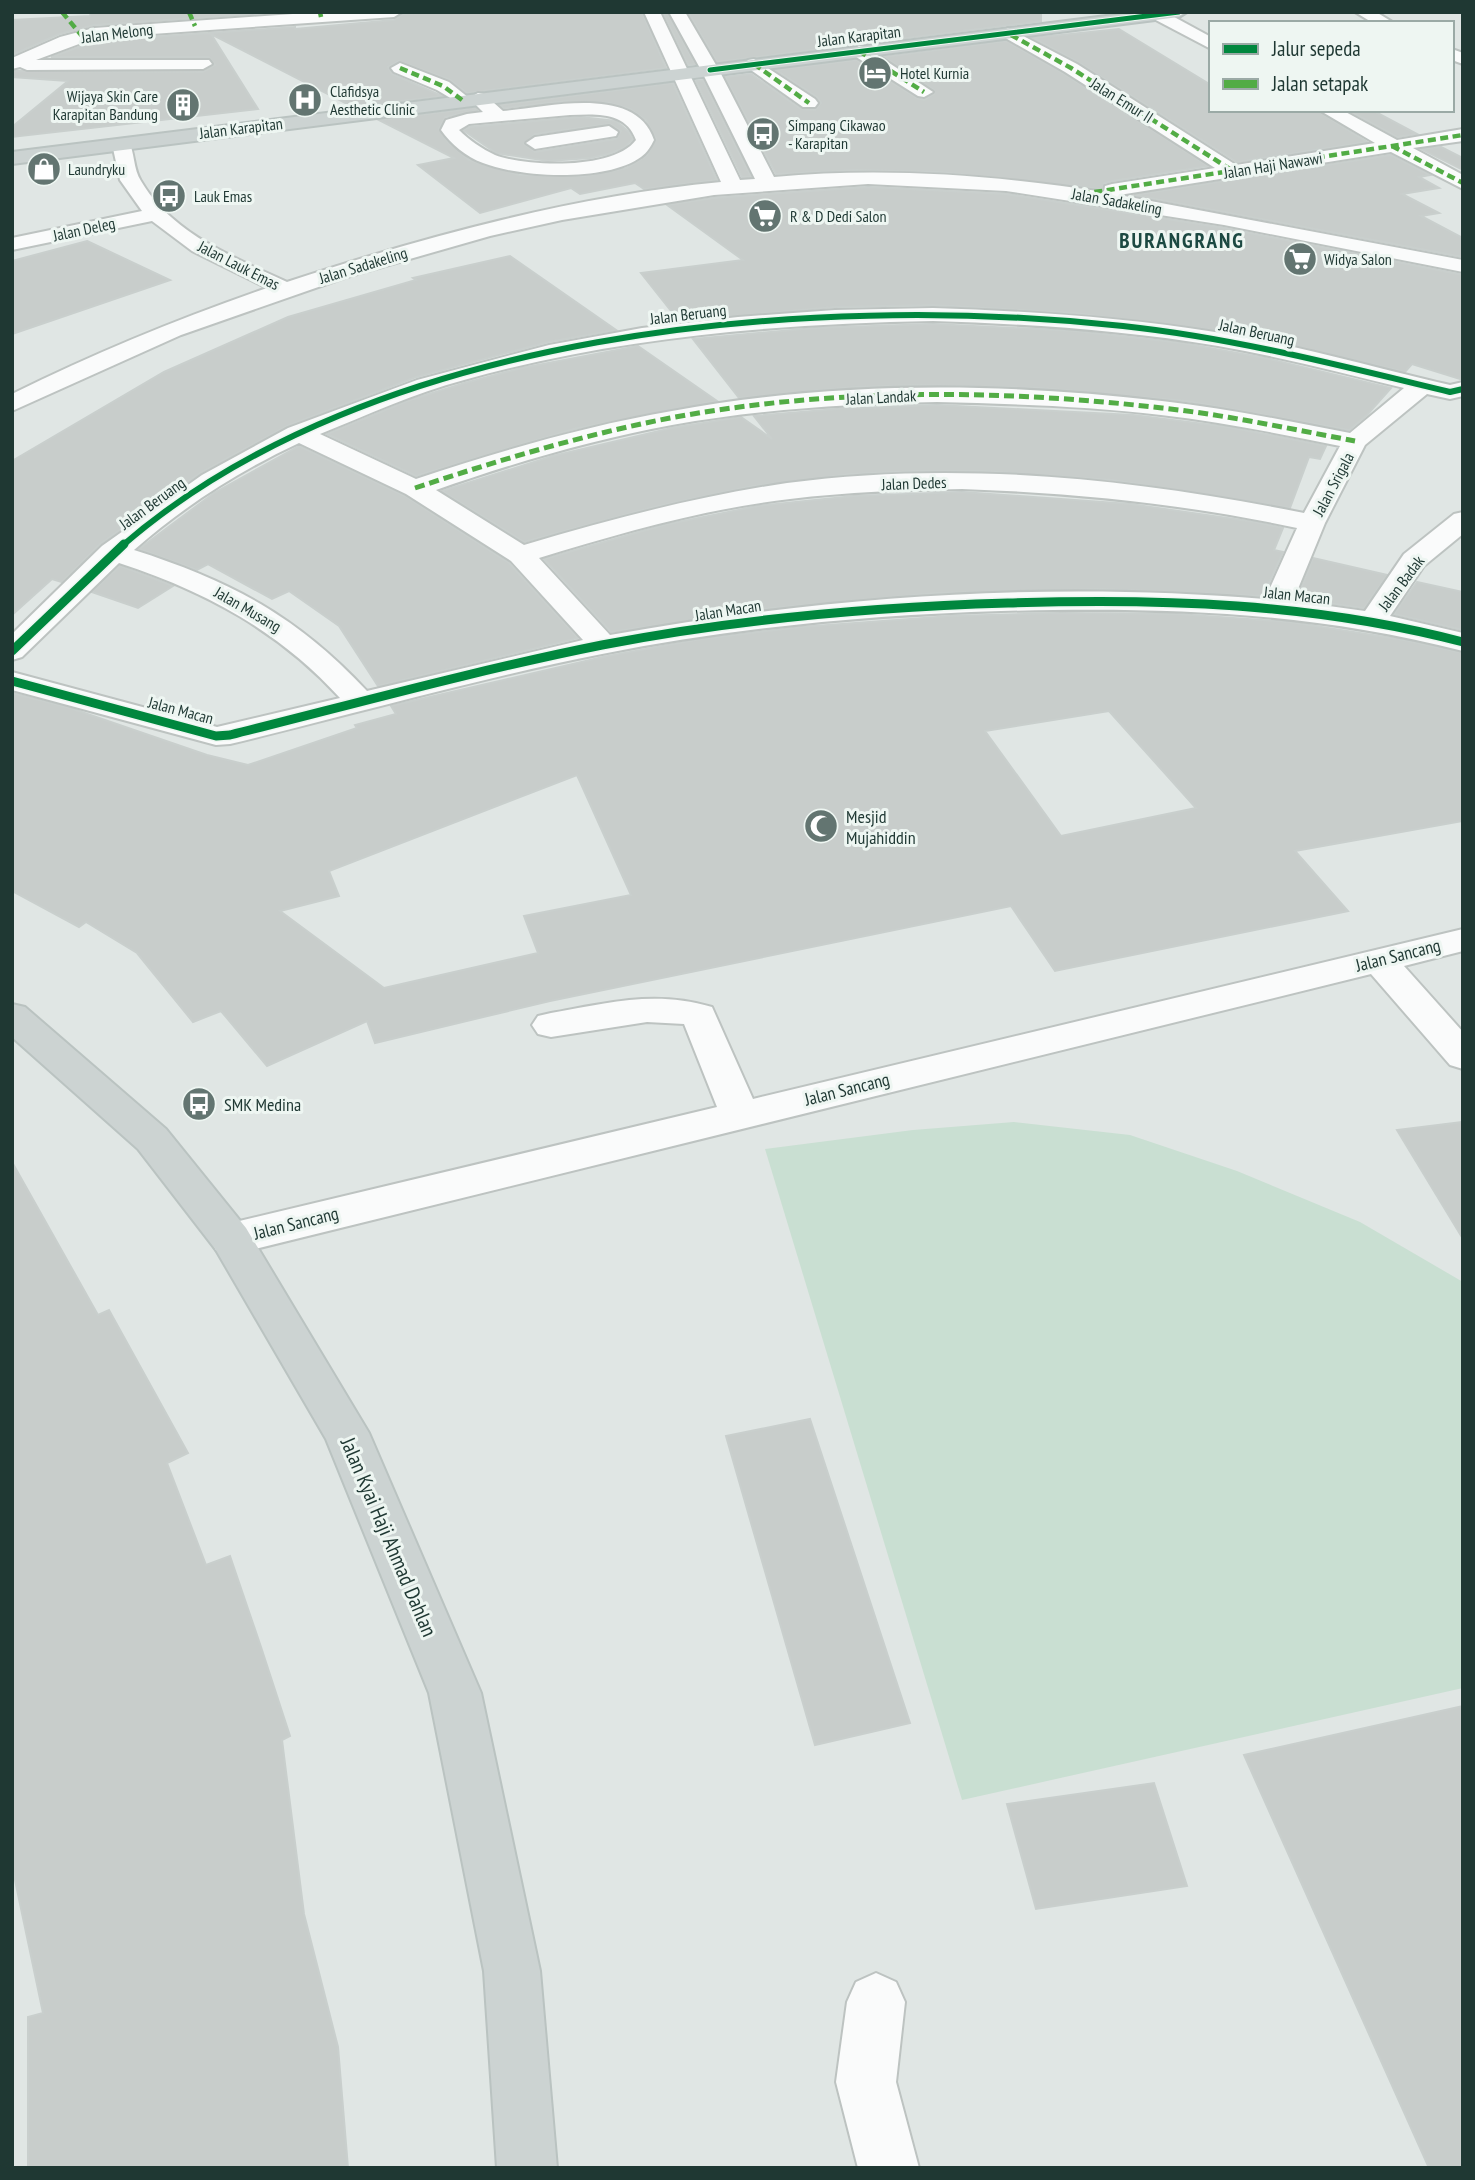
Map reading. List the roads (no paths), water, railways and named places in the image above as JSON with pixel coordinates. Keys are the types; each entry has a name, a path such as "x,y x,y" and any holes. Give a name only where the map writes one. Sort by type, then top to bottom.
{"main road":[{"name":"Jalan Karapitan","path":"12,158 1179,12"},
{"name":"Jalan Kyai Haji Ahmad Dahlan","path":"12,1016 152,1139 231,1239 346,1433 454,1693 512,1971 527,2168"}],"street":[{"path":"62,12 82,36"},
{"name":"Jalan Melong","path":"12,64 82,36 192,19 394,12"},
{"path":"652,12 732,185"},
{"path":"677,12 710,70 766,183"},
{"path":"1363,12 1382,21"},
{"path":"1158,15 1209,43"},
{"name":"Jalan Emur II","path":"1008,33 1071,68 1233,171"},
{"path":"859,51 924,92"},
{"path":"12,64 204,64"},
{"path":"754,64 808,103"},
{"path":"400,68 470,99 499,117"},
{"path":"593,110 622,113 635,121 645,141 643,148 635,155 601,166 559,169 519,167 488,159 455,138 450,130 452,124 467,119 499,117 593,110"},
{"path":"1332,112 1463,183"},
{"path":"535,143 641,129"},
{"name":"Jalan Haji Nawawi","path":"1082,194 1463,135"},
{"name":"Jalan Lauk Emas","path":"121,144 129,179 156,214 208,253 286,289"},
{"name":"Jalan Sadakeling","path":"12,404 125,351 286,289 393,255 607,205 732,185 841,179 946,180 1082,194 1311,235 1463,266"},
{"name":"Jalan Deleg","path":"12,244 156,214"},
{"name":"Jalan Beruang","path":"12,651 112,552 210,480 297,433 454,375 520,358 668,332 749,323 874,316 1009,318 1146,329 1217,339 1459,395"},
{"name":"Jalan Srigala","path":"1276,607 1312,523 1355,441 1422,386"},
{"name":"Jalan Landak","path":"415,488 512,455 611,430 713,412 817,400 1029,397 1137,405 1246,420 1355,441"},
{"path":"297,433 415,488 521,555 603,645"},
{"name":"Jalan Dedes","path":"521,555 625,523 734,500 859,485 961,482 1077,486 1194,500 1312,523"},
{"name":"Jalan Badak","path":"1373,620 1415,560 1463,520"},
{"name":"Jalan Musang","path":"112,552 165,568 257,611 306,646 361,703"},
{"name":"Jalan Macan","path":"12,681 216,736 230,735 603,645 782,617 900,608 1013,601 1139,601 1276,607 1373,620 1463,642"},
{"name":"Jalan Sancang","path":"231,1239 1463,940"},
{"path":"1378,960 1463,1056"},
{"path":"551,1025 664,1008 685,1010 699,1016 740,1115"},
{"path":"876,2002 866,2082 889,2168"}],"place":[{"name":"Hotel Kurnia","path":"875,73"},
{"name":"Clafidsya Aesthetic Clinic","path":"305,100"},
{"name":"Wijaya Skin Care Karapitan Bandung","path":"183,105"},
{"name":"Simpang Cikawao - Karapitan","path":"763,134"},
{"name":"Laundryku","path":"44,169"},
{"name":"Lauk Emas","path":"169,196"},
{"name":"R & D Dedi Salon","path":"765,216"},
{"name":"Widya Salon","path":"1300,259"},
{"name":"Mesjid Mujahiddin","path":"821,826"},
{"name":"SMK Medina","path":"199,1104"}],"district":[{"name":"BURANGRANG","path":"1182,240"}]}
